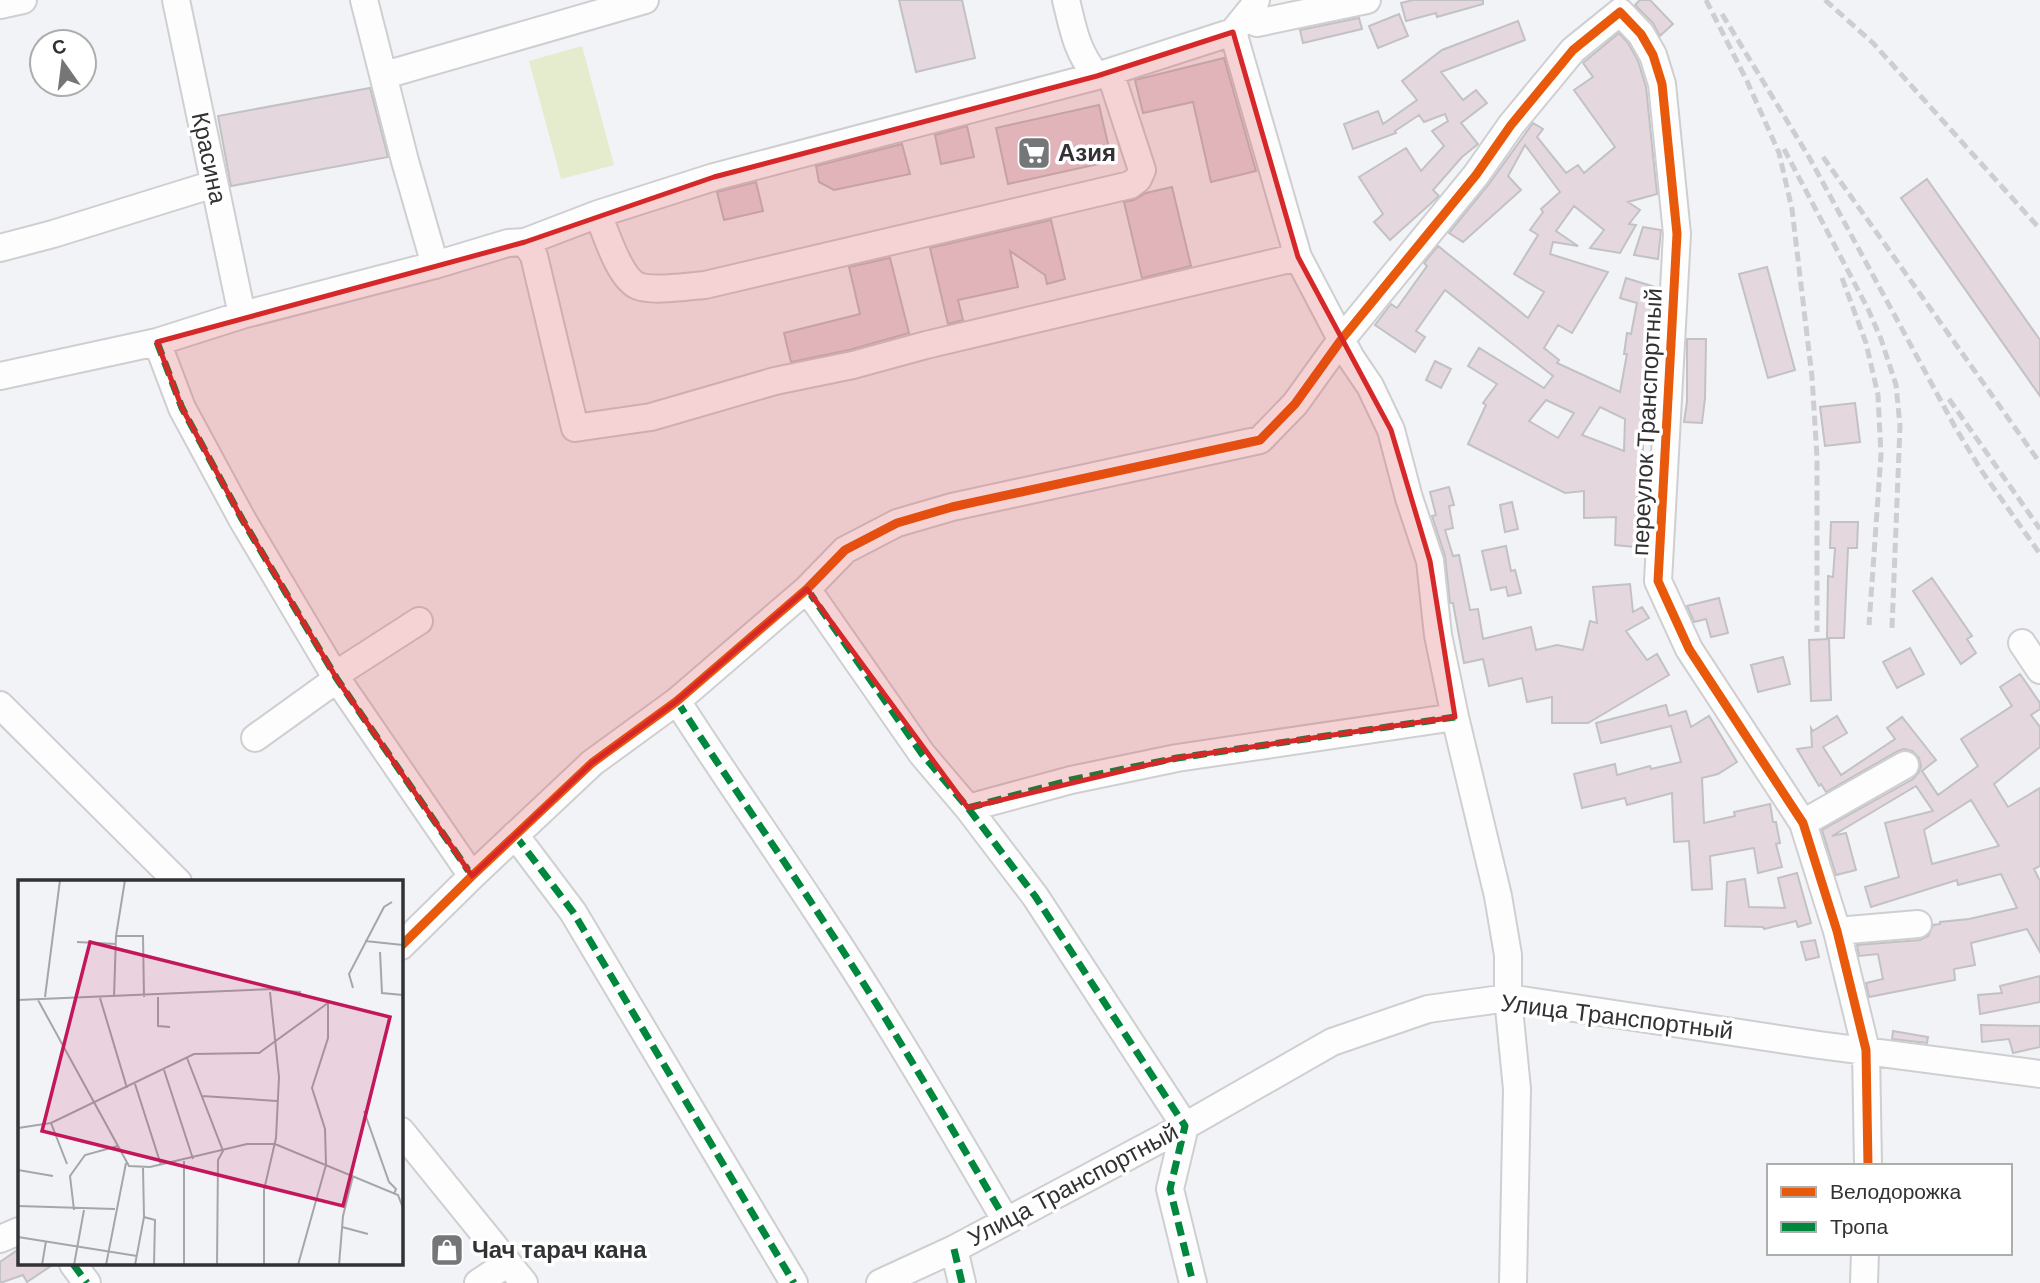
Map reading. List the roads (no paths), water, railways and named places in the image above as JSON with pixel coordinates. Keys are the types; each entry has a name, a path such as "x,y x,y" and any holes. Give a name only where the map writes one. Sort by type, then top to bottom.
{"street":[{"path":"0,5 23,0"},
{"name":"Красина","path":"176,0 242,316"},
{"path":"364,0 435,265"},
{"path":"385,75 645,0"},
{"path":"598,215 624,274 638,286 656,288 705,285 1130,185 1138,179 1142,170 1103,74 1084,61 1076,44 1066,0"},
{"path":"1247,11 1257,23 1367,0"},
{"path":"0,376 157,342 508,243 524,242 714,177 1103,74 1247,11"},
{"path":"1247,11 1298,257 1340,340 1370,386 1391,430 1409,498 1430,561 1438,635 1498,896 1508,955 1508,998 1517,1089 1513,1283"},
{"name":"переулок Транспортный","path":"1340,340 1476,175 1511,125 1573,50 1620,12 1641,34 1653,55 1662,85 1677,234 1658,581 1689,649 1804,824 1837,931 1866,1050 1868,1164"},
{"path":"0,248 214,184"},
{"path":"524,242 534,256 575,428 651,417 775,381 853,365 926,345 1298,257"},
{"path":"402,945 592,763 677,701 807,589 845,550 897,523 952,507 1260,440 1295,404 1340,340"},
{"path":"157,342 182,408 242,519 336,677 472,876"},
{"path":"807,589 922,754 968,808 1035,896 1185,1126 1170,1189 1193,1283"},
{"path":"255,738 336,677 419,621"},
{"path":"2022,643 2040,670"},
{"path":"677,701 894,1031 1006,1221"},
{"path":"0,705 176,880"},
{"path":"968,808 1071,780 1177,758 1455,717"},
{"path":"1804,824 1905,765"},
{"path":"515,835 573,912 794,1283"},
{"path":"1837,931 1917,924"},
{"name":"Улица Транспортный","path":"880,1283 954,1250 1185,1126 1332,1042 1428,1010 1508,998 1819,1045 2040,1074"},
{"path":"402,1132 516,1273 478,1283"},
{"path":"0,1239 18,1231"},
{"path":"954,1250 962,1283"},
{"path":"1864,1283 1865,1255"},
{"path":"74,1266 87,1283"}],"railway":[{"path":"1706,0 1747,81 1779,153 1792,209 1812,377 1817,457 1817,632"},
{"path":"1825,0 1873,43 2040,229"},
{"path":"1722,14 1809,157 1955,427 1981,470 2040,554"},
{"path":"1784,149 1868,309 1896,385 1900,426 1892,628"},
{"path":"1823,157 2040,463"},
{"path":"1842,278 1866,343 1878,395 1881,455 1869,625"},
{"path":"1949,399 2040,529"}],"place":[{"name":"Азия","path":"1034,153"},
{"name":"Чач тарач кана","path":"447,1250"}]}
